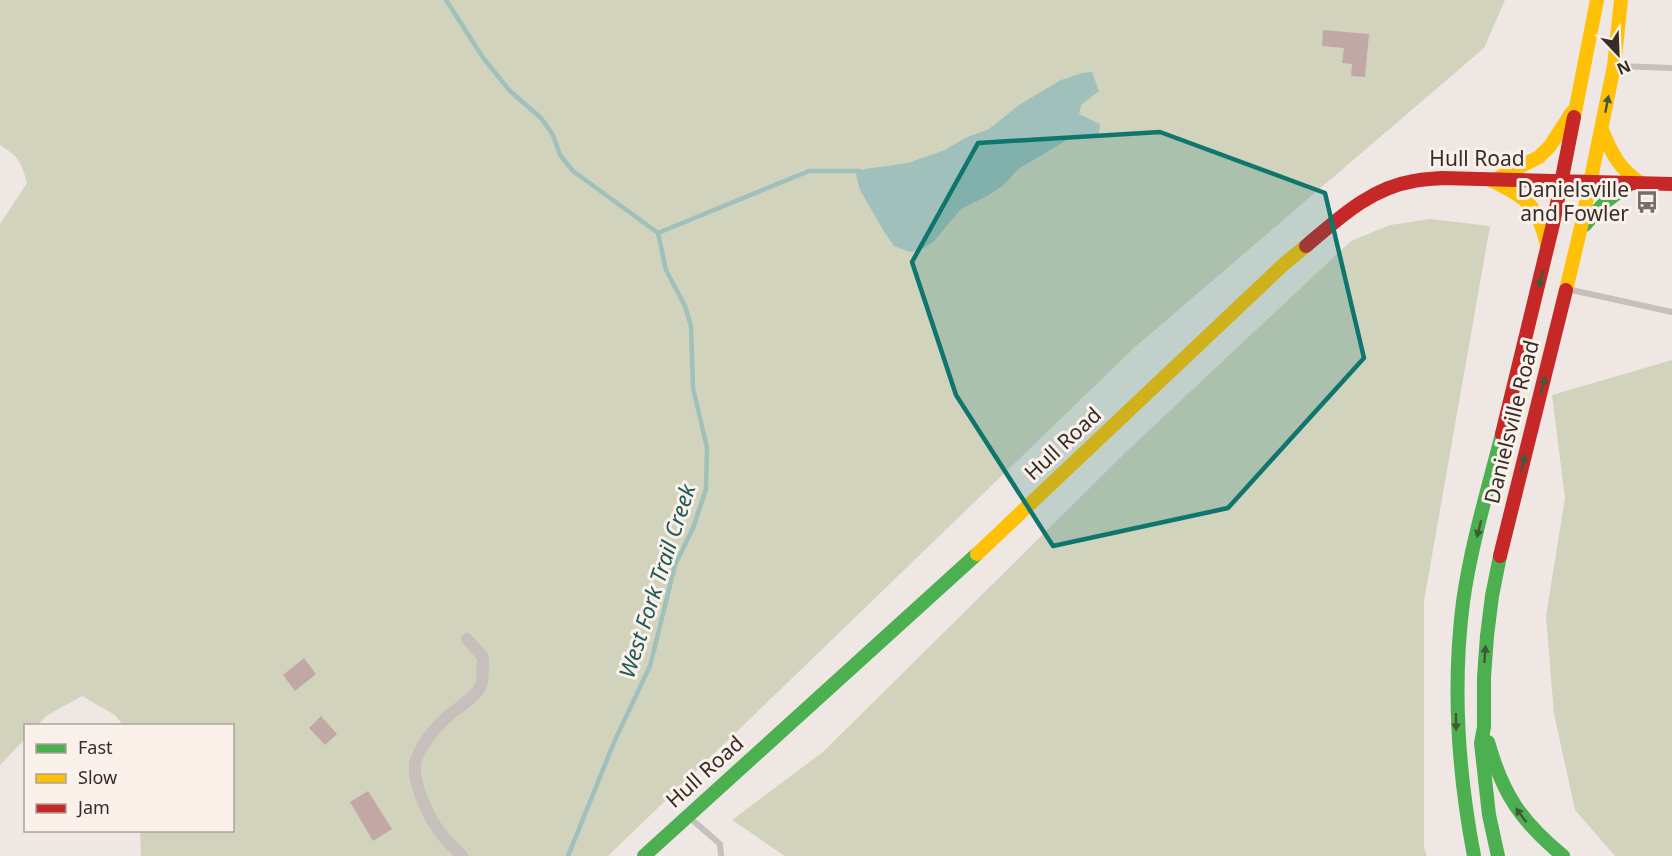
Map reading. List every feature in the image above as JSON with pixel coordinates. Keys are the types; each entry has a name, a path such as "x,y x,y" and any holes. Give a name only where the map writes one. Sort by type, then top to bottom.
{"main road":[{"name":"Danielsville Road","path":"1474,856 1462,791 1456,728 1456,678 1460,625 1472,555 1548,249 1597,0"},
{"name":"Danielsville Road","path":"1498,856 1484,782 1481,742 1484,734 1485,652 1495,578 1580,234 1614,66 1621,0"},
{"path":"1492,179 1539,157 1550,146 1577,103"},
{"path":"1580,234 1598,208 1611,196 1636,184 1617,163 1602,130"},
{"name":"Hull Road","path":"644,856 1003,530 1284,264 1355,205 1384,189 1442,178 1672,184"},
{"path":"1492,179 1531,203 1536,209 1542,222 1548,249"},
{"path":"1484,734 1498,776 1516,810 1529,826 1563,856"}],"street":[{"path":"462,856 444,838 432,821 417,782 415,762 424,743 436,727 468,701 481,685 483,657 467,639"}],"lane":[{"path":"1614,66 1672,69"},
{"path":"1567,289 1672,312"},
{"path":"687,816 720,844 721,856"}],"highlighted area":[{"path":"1160,132 1325,193 1364,358 1228,508 1053,546 956,395 912,262 978,143"}],"green space":[{"path":"0,0 1505,0 1484,48 1135,347 608,856 141,856 140,832 234,832 234,724 122,724 115,715 82,696 46,716 39,724 24,724 24,740 0,765 0,224 27,183 18,161 0,145"},
{"path":"1430,219 1490,226 1424,601 1424,848 1427,856 785,856 732,820 823,752 1126,452 1351,241 1390,225"},
{"path":"1672,360 1672,856 1615,856 1575,810 1554,714 1546,616 1565,498 1552,395"}],"water":[{"path":"1092,72 1099,91 1081,105 1079,114 1100,124 1099,133 1085,139 1069,139 1018,169 1005,184 961,209 933,242 922,249 910,252 894,246 860,190 856,174 865,169 908,163 945,150 965,138 989,129 1019,105 1061,80"}],"building":[{"path":"1323,30 1369,34 1365,77 1351,76 1352,64 1342,63 1344,48 1322,46"},
{"path":"304,658 316,674 295,691 283,675"},
{"path":"321,716 337,734 325,745 309,728"},
{"path":"368,791 392,829 373,841 350,802"}],"waterway":[{"name":"West Fork Trail Creek","path":"446,0 484,59 510,91 541,118 553,135 560,155 573,171 658,233 666,270 685,306 691,326 693,388 707,448 706,489 693,528 675,565 650,666 615,740 568,856"},
{"path":"658,233 809,171 860,171"}],"traffic: fast":[{"path":"1585,225 1605,202 1630,184"},
{"path":"1474,856 1464,793 1458,730 1460,634 1470,559 1502,434"},
{"path":"644,856 977,554"},
{"path":"1498,856 1489,815 1481,743 1484,727 1487,636 1500,556"},
{"path":"1488,742 1500,777 1515,806 1536,831 1563,856"}],"traffic: slow":[{"path":"1574,117 1597,0"},
{"path":"1566,290 1614,66 1621,0"},
{"path":"1500,177 1539,157 1550,146 1572,112"},
{"path":"1602,130 1617,160 1627,173 1642,184"},
{"path":"1491,180 1514,192 1529,204 1539,220 1547,245"},
{"path":"977,554 1284,264 1306,246"}],"traffic: jam":[{"path":"1502,434 1553,224 1574,117"},
{"path":"1306,246 1343,215 1369,198 1383,190 1417,180 1442,178 1672,184"},
{"path":"1500,556 1566,290"}],"place":[{"name":"Danielsville and Fowler","path":"1647,202"}]}
